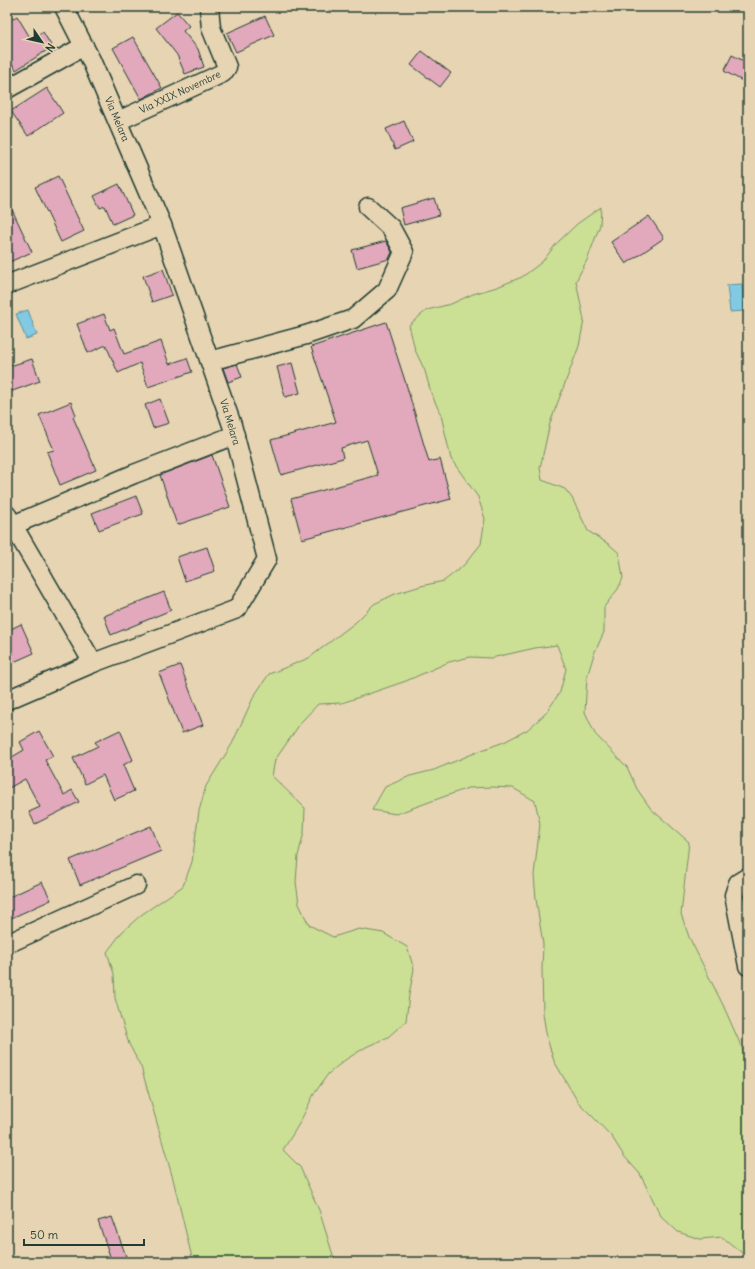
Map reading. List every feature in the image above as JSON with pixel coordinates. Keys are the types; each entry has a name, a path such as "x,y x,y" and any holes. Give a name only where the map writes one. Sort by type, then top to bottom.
{"street":[{"name":"Via Melara","path":"7,700 93,663 237,609 266,559 235,435 162,225 118,121 84,46 64,7"},
{"name":"Via XXIX Novembre","path":"118,121 223,73 227,67 210,28 209,7"},
{"path":"7,89 84,46"},
{"path":"210,361 306,335 353,319 387,290 404,252 391,228 368,207"},
{"path":"7,283 9,284 162,225"},
{"path":"93,663 9,520 235,435"},
{"path":"748,877 738,884 734,895 748,966"},
{"path":"7,944 136,885"}],"green space":[{"path":"601,207 600,225 588,258 576,281 584,320 579,346 550,423 540,468 542,480 565,489 572,498 588,531 610,545 619,553 623,578 618,589 604,607 604,632 594,654 587,677 585,712 595,734 627,767 637,789 651,809 689,842 681,914 689,937 723,1005 742,1048 748,1071 748,1260 741,1252 722,1237 700,1239 678,1232 661,1216 640,1174 624,1156 612,1137 578,1102 554,1061 547,1038 543,1014 543,944 534,875 540,824 535,801 513,788 468,788 396,814 372,810 385,787 410,776 434,770 504,742 527,730 546,713 560,692 566,669 557,645 535,648 491,658 470,657 449,662 406,681 342,703 318,704 302,721 275,760 272,776 305,808 304,832 298,856 296,882 299,904 309,925 333,937 359,929 383,933 407,947 414,969 406,1021 388,1037 366,1047 345,1060 328,1074 314,1094 299,1124 283,1150 300,1167 319,1210 333,1255 339,1262 193,1262 173,1179 141,1067 129,1044 115,998 114,974 107,952 122,932 141,915 183,886 192,862 199,811 206,786 232,744 254,696 269,674 309,658 356,622 374,604 395,594 444,581 464,565 481,544 485,519 478,497 451,459 441,415 431,393 425,371 415,350 409,325 427,310 451,304 473,294 497,287 522,277 542,262 557,243 577,224"}],"water":[{"path":"742,284 744,311 730,312 727,285"},
{"path":"28,310 37,335 26,339 16,314"}],"building":[{"path":"177,12 189,26 183,31 198,49 204,67 185,74 177,55 156,28"},
{"path":"17,16 31,39 43,32 52,47 16,70 7,55 7,23"},
{"path":"265,16 274,35 236,52 227,33"},
{"path":"133,37 162,88 141,99 113,48"},
{"path":"422,51 451,73 440,87 411,65"},
{"path":"732,55 748,63 748,84 724,71"},
{"path":"47,88 63,113 28,136 11,111"},
{"path":"404,121 413,142 395,150 386,129"},
{"path":"58,176 84,231 61,242 35,187"},
{"path":"119,184 133,215 113,224 105,206 100,208 94,196"},
{"path":"434,198 439,215 404,225 400,208"},
{"path":"7,199 32,252 7,263"},
{"path":"649,216 664,238 626,264 611,242"},
{"path":"386,241 392,252 389,259 357,268 352,250"},
{"path":"163,269 172,295 152,302 143,276"},
{"path":"104,314 110,330 114,328 124,354 161,341 169,364 187,358 192,372 148,387 140,363 118,373 106,345 88,353 77,324"},
{"path":"386,322 429,462 440,459 451,499 302,539 291,499 378,475 367,440 341,448 343,458 281,475 271,440 336,422 311,347"},
{"path":"32,359 40,381 7,393 7,367"},
{"path":"292,363 300,393 285,397 277,367"},
{"path":"237,364 242,377 228,382 223,368"},
{"path":"160,399 169,423 153,428 145,405"},
{"path":"71,402 76,415 73,417 96,470 60,485 47,452 54,450 39,415"},
{"path":"212,455 230,507 177,525 160,475"},
{"path":"136,496 143,514 99,530 92,513"},
{"path":"207,547 215,571 185,581 177,557"},
{"path":"164,592 171,610 111,635 104,616"},
{"path":"21,624 34,653 7,665 7,631"},
{"path":"180,665 203,725 182,733 159,673"},
{"path":"120,730 133,760 123,765 134,791 114,800 103,775 85,784 73,758 98,746 95,742"},
{"path":"39,731 53,756 45,760 64,795 72,790 79,802 35,824 29,812 40,807 25,779 7,789 7,760 24,750 20,742"},
{"path":"151,826 161,851 80,885 70,860"},
{"path":"42,882 51,900 7,920 7,898"},
{"path":"112,1217 128,1262 112,1262 98,1221"}]}
